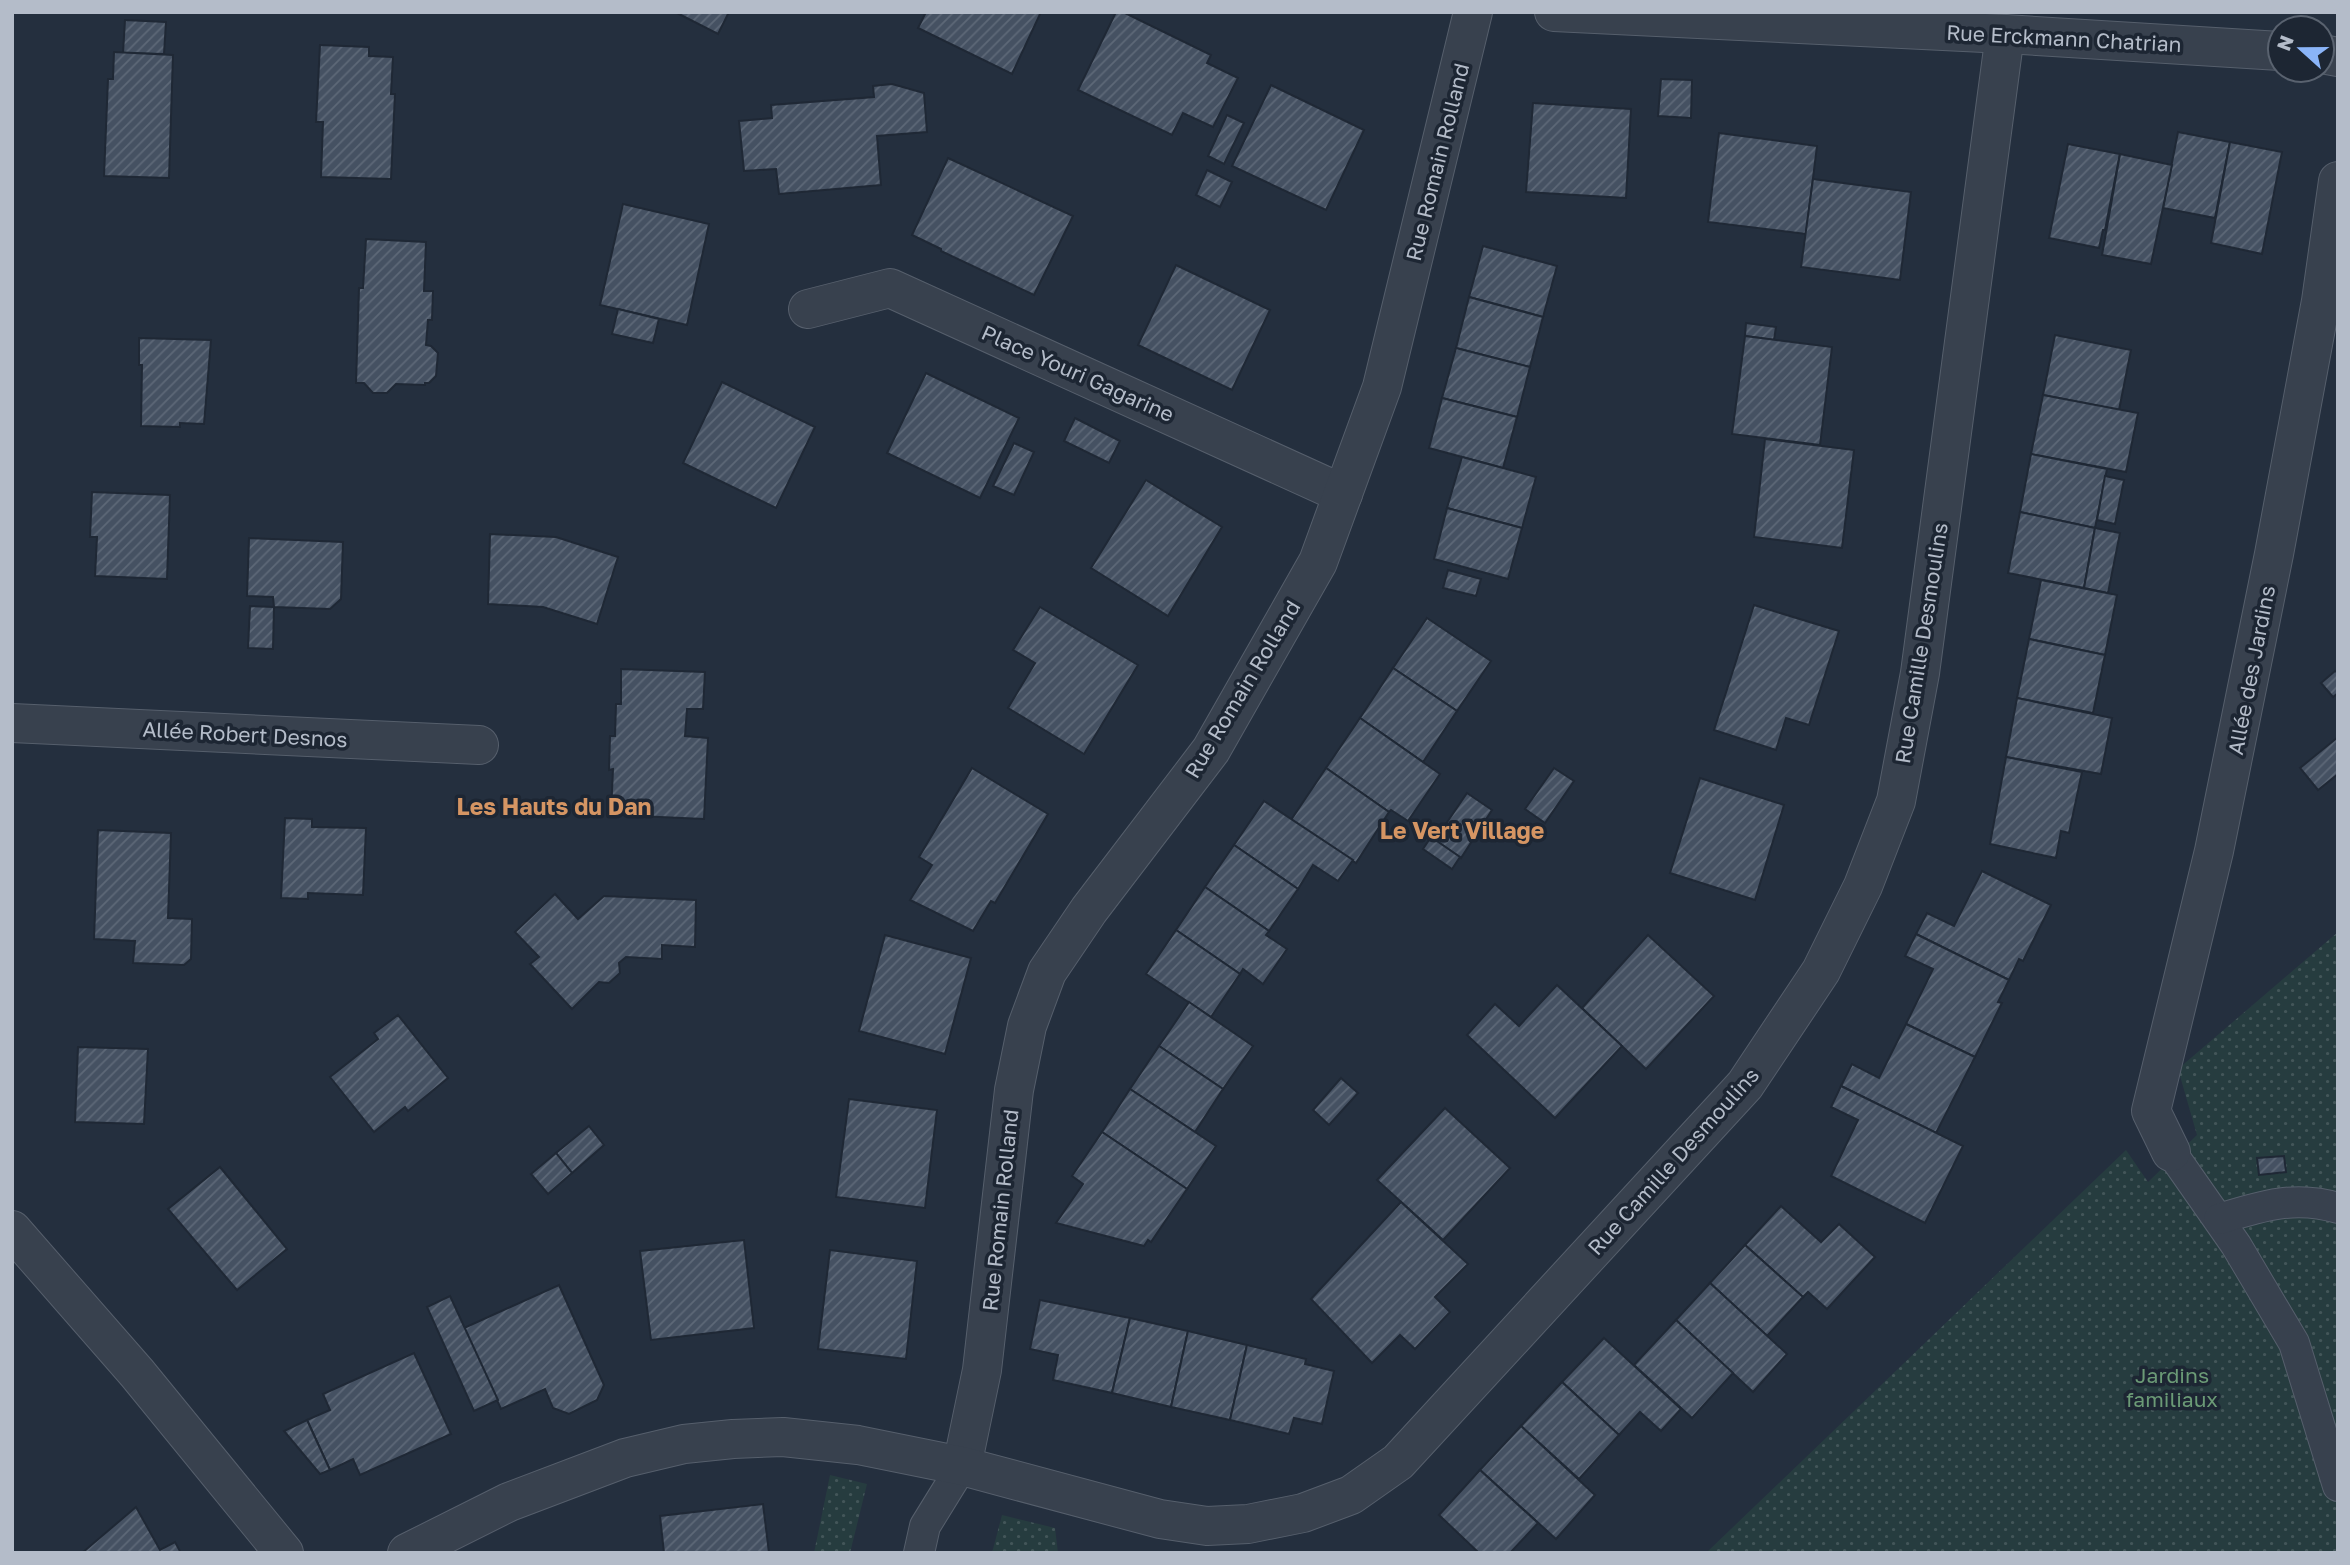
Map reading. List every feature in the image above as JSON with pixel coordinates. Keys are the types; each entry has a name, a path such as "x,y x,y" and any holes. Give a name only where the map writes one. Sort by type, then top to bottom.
{"street":[{"name":"Rue Romain Rolland","path":"962,1466 982,1370 1014,1090 1027,1026 1047,972 1089,910 1210,750 1318,562 1382,387 1473,12"},
{"name":"Rue Erckmann Chatrian","path":"1553,12 1866,20 2005,34 2266,50"},
{"name":"Rue Camille Desmoulins","path":"407,1553 509,1502 625,1458 684,1444 733,1439 783,1437 858,1445 962,1466 1160,1520 1207,1526 1248,1524 1303,1513 1351,1495 1398,1462 1745,1086 1821,971 1863,886 1896,801 1920,673 2005,34"},
{"name":"Allée des Jardins","path":"2171,1152 2151,1111 2214,851 2274,554 2320,301 2338,181"},
{"name":"Place Youri Gagarine","path":"808,309 890,288 1343,494"},
{"name":"Allée Robert Desnos","path":"12,723 478,745"},
{"path":"12,1230 137,1373 284,1553"}],"lane":[{"path":"2171,1152 2220,1219 2294,1343 2329,1421 2338,1486"},
{"path":"2220,1219 2262,1205 2286,1202 2316,1202 2338,1208"},
{"path":"919,1553 925,1526 962,1466"}],"green space":[{"name":"Jardins familiaux","path":"2338,932 2338,1553 1706,1553 2126,1150 2148,1182 2197,1135 2178,1069"},
{"path":"830,1475 867,1484 850,1553 814,1553"},
{"path":"1002,1515 1055,1528 1058,1553 992,1553"}],"building":[{"path":"675,12 729,12 718,34"},
{"path":"926,12 1041,12 1012,74 918,28"},
{"path":"1116,12 1123,12 1211,55 1207,63 1238,78 1213,127 1183,113 1172,135 1078,90"},
{"path":"125,20 166,22 164,54 123,53"},
{"path":"320,45 369,47 369,56 393,57 391,94 395,94 391,179 321,177 323,122 316,122"},
{"path":"114,52 173,55 169,178 104,176 108,79 113,79"},
{"path":"1661,79 1692,80 1691,118 1658,116"},
{"path":"892,84 924,93 927,132 877,136 881,185 779,194 776,169 744,171 739,121 772,118 771,105 874,97 873,86"},
{"path":"1271,85 1364,130 1326,210 1232,166"},
{"path":"1533,103 1631,109 1626,198 1526,192"},
{"path":"1227,115 1244,123 1224,164 1208,156"},
{"path":"2178,132 2230,142 2215,218 2163,208"},
{"path":"1719,133 1817,146 1806,234 1708,222"},
{"path":"2230,142 2282,152 2262,254 2211,243"},
{"path":"2068,144 2120,154 2099,248 2049,238"},
{"path":"2120,154 2172,165 2151,264 2102,255"},
{"path":"948,158 1073,216 1034,295 912,235"},
{"path":"1207,170 1232,182 1220,207 1196,195"},
{"path":"1813,179 1911,192 1900,280 1801,267"},
{"path":"623,204 709,224 687,325 600,305"},
{"path":"366,239 426,242 424,291 433,291 432,320 428,320 426,345 438,353 436,376 425,385 396,384 387,393 373,393 364,383 356,383 359,288 363,288"},
{"path":"1483,246 1557,266 1543,317 1469,297"},
{"path":"1176,265 1270,310 1232,390 1138,345"},
{"path":"1469,297 1543,317 1530,367 1456,348"},
{"path":"618,309 659,319 653,343 612,334"},
{"path":"1746,323 1776,327 1774,340 1745,336"},
{"path":"2055,335 2131,350 2119,410 2043,395"},
{"path":"1745,336 1832,347 1820,445 1732,434"},
{"path":"139,338 211,340 204,424 180,423 180,427 141,426 142,365 139,365"},
{"path":"1456,348 1530,367 1517,417 1442,398"},
{"path":"926,373 1019,418 980,498 887,453"},
{"path":"722,382 815,427 776,508 683,463"},
{"path":"2043,395 2138,413 2126,472 2031,454"},
{"path":"1442,398 1517,417 1503,468 1429,448"},
{"path":"1075,418 1120,441 1109,463 1064,441"},
{"path":"1765,439 1854,450 1842,548 1754,537"},
{"path":"1014,443 1034,452 1014,495 993,486"},
{"path":"2031,454 2107,469 2095,528 2020,512"},
{"path":"1462,457 1536,477 1522,528 1447,508"},
{"path":"2105,476 2124,480 2115,524 2097,520"},
{"path":"1146,480 1222,527 1168,616 1091,568"},
{"path":"92,492 170,495 167,579 95,576 97,537 90,537"},
{"path":"1447,508 1522,528 1508,579 1434,559"},
{"path":"2020,512 2095,528 2084,588 2008,573"},
{"path":"2095,528 2120,533 2108,593 2084,588"},
{"path":"490,534 556,537 618,557 597,624 543,607 488,604"},
{"path":"249,538 343,542 341,599 330,609 274,607 273,597 247,596"},
{"path":"1448,570 1481,579 1476,596 1443,588"},
{"path":"2041,580 2117,595 2105,655 2029,639"},
{"path":"1754,605 1839,631 1809,725 1786,718 1776,750 1714,730"},
{"path":"250,606 274,607 273,649 248,648"},
{"path":"1040,607 1138,665 1084,754 1008,708 1035,663 1013,650"},
{"path":"1427,618 1491,661 1457,711 1393,668"},
{"path":"2029,639 2105,655 2093,713 2017,698"},
{"path":"1393,668 1457,711 1423,762 1360,718"},
{"path":"621,669 705,672 703,709 687,709 685,736 708,738 704,819 611,813 613,769 609,770 610,736 615,736 616,704 621,704"},
{"path":"2335,671 2338,673 2338,693 2333,697 2321,683"},
{"path":"2017,698 2112,718 2101,774 2006,757"},
{"path":"1360,718 1440,774 1408,821 1391,810 1389,812 1326,768"},
{"path":"2338,737 2338,774 2318,790 2300,768"},
{"path":"2006,757 2082,772 2069,833 2061,831 2056,858 1990,844"},
{"path":"972,768 1048,814 995,903 991,901 973,931 910,900 932,865 919,857"},
{"path":"1326,768 1389,812 1356,863 1291,820"},
{"path":"1554,768 1574,781 1545,823 1525,809"},
{"path":"1700,778 1784,805 1755,900 1670,873"},
{"path":"1467,793 1492,810 1461,858 1435,840"},
{"path":"1264,801 1353,860 1338,881 1313,865 1298,889 1234,845"},
{"path":"285,818 312,819 312,827 366,828 363,895 308,893 308,899 281,898"},
{"path":"98,830 171,833 168,918 192,919 191,959 184,965 133,963 135,941 94,939"},
{"path":"1431,837 1460,857 1452,869 1423,849"},
{"path":"1234,845 1298,889 1269,931 1205,887"},
{"path":"1982,871 2051,905 2023,961 2019,959 2009,980 1916,934 1927,913 1954,926"},
{"path":"1205,887 1269,931 1266,935 1287,949 1263,984 1243,969 1240,974 1176,930"},
{"path":"555,894 578,919 604,896 696,900 695,947 662,945 662,959 626,957 619,963 620,973 609,983 599,982 572,1009 530,964 539,957 515,932"},
{"path":"1176,930 1240,974 1211,1017 1146,974"},
{"path":"1916,934 2009,980 1998,1002 2002,1003 1975,1057 1906,1024 1933,969 1905,956"},
{"path":"885,935 971,958 945,1054 859,1031"},
{"path":"1648,935 1714,996 1646,1069 1582,1008"},
{"path":"1557,985 1622,1046 1555,1118 1467,1035 1495,1004 1519,1026"},
{"path":"1189,1002 1253,1046 1223,1089 1159,1046"},
{"path":"398,1015 448,1078 408,1111 405,1107 374,1132 330,1077 378,1039 374,1033"},
{"path":"1906,1024 1975,1057 1936,1133 1841,1086 1852,1064 1879,1078"},
{"path":"1159,1046 1223,1089 1195,1132 1130,1089"},
{"path":"78,1047 148,1049 144,1124 75,1122"},
{"path":"1341,1078 1358,1093 1329,1125 1313,1110"},
{"path":"1841,1086 1963,1146 1925,1223 1831,1176 1858,1120 1831,1107"},
{"path":"1130,1089 1216,1146 1187,1189 1102,1132"},
{"path":"849,1099 937,1110 925,1208 836,1197"},
{"path":"1445,1108 1510,1168 1443,1240 1377,1180"},
{"path":"589,1126 604,1145 572,1173 556,1153"},
{"path":"1102,1132 1187,1189 1151,1242 1148,1240 1144,1246 1056,1223 1083,1184 1072,1176"},
{"path":"556,1153 572,1173 548,1194 531,1174"},
{"path":"2284,1156 2286,1172 2259,1175 2257,1158"},
{"path":"220,1167 287,1249 237,1290 168,1209"},
{"path":"1401,1202 1468,1264 1435,1297 1450,1312 1415,1349 1400,1335 1372,1363 1311,1299"},
{"path":"1781,1206 1821,1242 1839,1224 1875,1257 1827,1309 1808,1292 1803,1297 1745,1245"},
{"path":"744,1240 754,1328 651,1340 640,1251"},
{"path":"1745,1245 1803,1297 1767,1336 1710,1283"},
{"path":"830,1250 917,1261 906,1359 818,1349"},
{"path":"1710,1283 1787,1354 1753,1392 1676,1320"},
{"path":"559,1285 604,1385 597,1400 569,1414 553,1408 545,1389 501,1409 464,1328"},
{"path":"450,1296 498,1400 474,1411 427,1307"},
{"path":"1040,1300 1130,1318 1112,1393 1053,1380 1058,1355 1030,1349"},
{"path":"1130,1318 1188,1331 1171,1407 1112,1393"},
{"path":"1676,1320 1733,1373 1692,1418 1634,1365"},
{"path":"1188,1331 1247,1345 1230,1420 1171,1407"},
{"path":"1604,1338 1681,1409 1661,1431 1640,1412 1619,1435 1562,1382"},
{"path":"1247,1345 1306,1359 1305,1364 1334,1371 1322,1424 1294,1418 1289,1434 1230,1420"},
{"path":"414,1353 451,1434 360,1475 353,1459 330,1470 307,1420 330,1410 323,1394"},
{"path":"1562,1382 1619,1435 1579,1479 1521,1426"},
{"path":"307,1420 330,1470 320,1474 284,1431"},
{"path":"1521,1426 1595,1495 1556,1539 1480,1470"},
{"path":"1480,1470 1538,1523 1510,1553 1479,1553 1439,1515"},
{"path":"763,1504 769,1553 664,1553 660,1516"},
{"path":"136,1507 160,1550 175,1542 181,1553 82,1553"}],"district":[{"name":"Les Hauts du Dan","path":"554,806"},
{"name":"Le Vert Village","path":"1462,830"}]}
